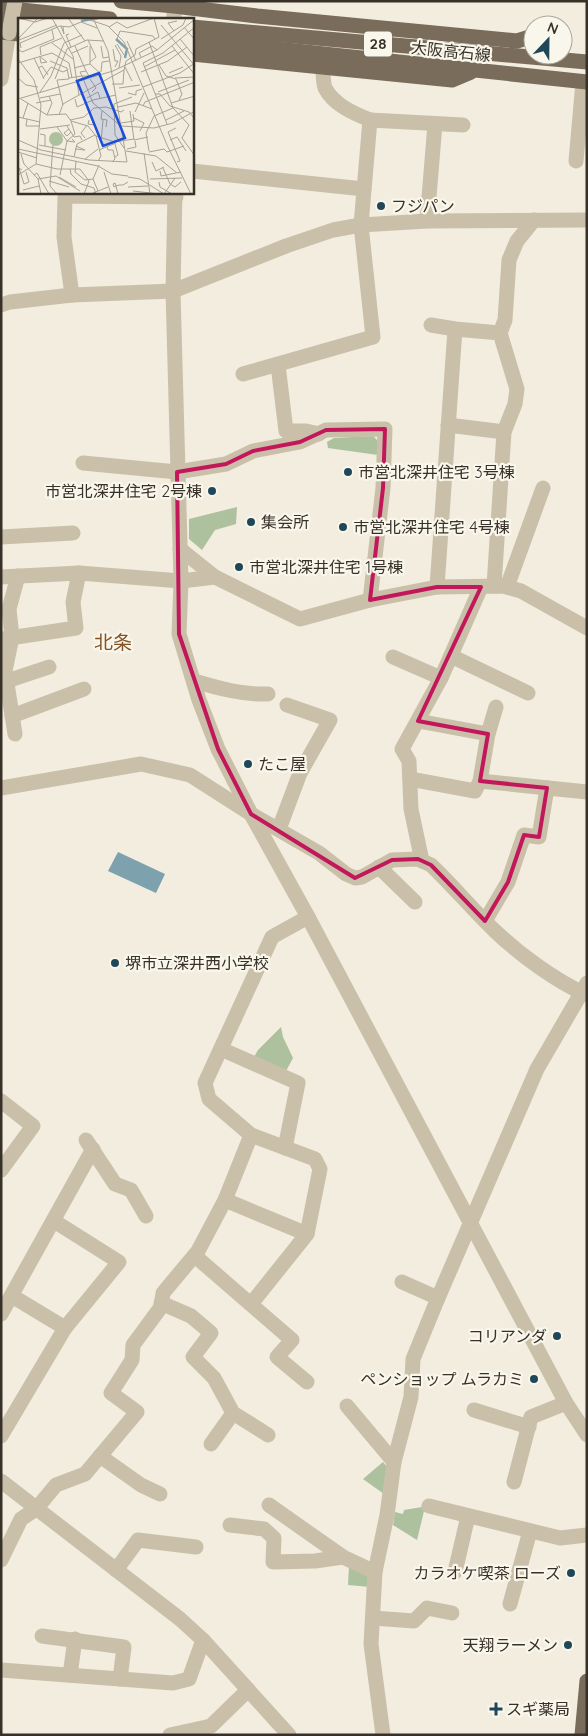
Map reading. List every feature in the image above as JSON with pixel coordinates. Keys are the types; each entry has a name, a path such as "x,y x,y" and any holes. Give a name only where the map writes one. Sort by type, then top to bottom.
{"main road":[{"path":"121,1 174,9 517,41 523,39"},
{"path":"1,8 100,18"},
{"path":"1,19 18,21"},
{"name":"大阪高石線","path":"194,27 523,51"},
{"name":"大阪高石線","path":"194,40 585,82"},
{"path":"194,54 452,80 475,71"},
{"name":"大阪高石線","path":"573,57 587,62"},
{"path":"582,1735 587,1681"}],"street":[{"path":"1,79 15,1"},
{"path":"323,68 325,86 335,101 354,114 370,120 463,125"},
{"path":"580,152 585,82"},
{"path":"243,374 372,337 361,225 370,120"},
{"path":"427,221 435,124"},
{"path":"194,171 364,189"},
{"path":"72,295 64,237 66,196 176,195 173,290 181,581 178,634 218,749 251,814 308,917 566,1403 587,1435"},
{"path":"494,587 504,432 515,404 517,389 500,333 504,320 509,260 517,241 534,220"},
{"path":"1,305 10,302 72,295 173,290 286,246 333,230 361,225 427,221 587,220"},
{"path":"432,325 500,333"},
{"path":"437,587 455,329"},
{"path":"278,365 286,431 306,431 319,434"},
{"path":"448,425 504,432"},
{"path":"84,463 177,472 226,464 254,451 300,442 326,430 385,429 383,488 370,600"},
{"path":"422,861 411,809 409,762 402,749 451,656 494,587 543,488"},
{"path":"1,537 73,533"},
{"path":"180,549 215,577 300,619 370,600 437,587 494,587 521,591 587,628"},
{"path":"1,577 79,573 181,581 215,577"},
{"path":"6,638 76,628 73,602 79,573"},
{"path":"15,734 5,688 5,671 9,609 18,576"},
{"path":"451,656 528,693"},
{"path":"393,657 441,678"},
{"path":"5,688 49,667"},
{"path":"194,682 246,693 268,694"},
{"path":"12,716 84,689"},
{"path":"279,829 300,774 330,720 288,704"},
{"path":"410,779 475,792 480,781 488,734 496,707"},
{"path":"418,721 488,734"},
{"path":"1,788 141,764 190,774 251,814 319,853 346,874 355,878 362,877 392,860 404,858 422,861 431,865 485,921 518,951 585,990 537,1069 413,1359 411,1397 394,1462 387,1515 375,1572 372,1644 383,1735"},
{"path":"480,781 587,792"},
{"path":"485,921 508,882 524,835 539,837 547,788"},
{"path":"379,867 415,902"},
{"path":"251,1304 307,1234 320,1168 315,1158 251,1135 209,1099 205,1083 272,937 308,917"},
{"path":"221,1049 298,1083 285,1148"},
{"path":"1,1101 34,1126 1,1170"},
{"path":"1,1560 21,1519 36,1509 56,1485 85,1474 137,1412 111,1393 132,1360 133,1345 161,1307 162,1293 195,1256 225,1200 251,1135"},
{"path":"1,1314 54,1221 90,1145 115,1184 131,1190 146,1216"},
{"path":"225,1200 307,1234"},
{"path":"1,1436 64,1328 119,1262 54,1221"},
{"path":"195,1256 292,1340 277,1358 307,1382"},
{"path":"402,1282 438,1298"},
{"path":"12,1296 64,1328"},
{"path":"161,1302 191,1316 211,1333 193,1358 214,1378 233,1413 268,1435"},
{"path":"514,1482 531,1417 566,1403"},
{"path":"347,1406 394,1462"},
{"path":"474,1410 529,1427"},
{"path":"211,1444 233,1413"},
{"path":"100,1456 141,1485 160,1494"},
{"path":"1,1481 180,1619 203,1640 289,1735"},
{"path":"269,1505 343,1557 375,1572"},
{"path":"429,1506 560,1538 587,1536"},
{"path":"455,1572 468,1516"},
{"path":"230,1525 264,1529 274,1538 273,1562 315,1561 343,1557"},
{"path":"510,1604 530,1531"},
{"path":"116,1570 138,1540 196,1547"},
{"path":"374,1618 414,1621 427,1608 452,1613"},
{"path":"42,1636 124,1647 120,1679"},
{"path":"70,1676 74,1640"},
{"path":"1,1670 173,1683 189,1678 203,1640"},
{"path":"170,1735 212,1726 248,1690"}],"highlighted area":[{"path":"385,429 383,488 370,600 437,587 481,587 418,721 488,734 480,781 547,788 539,837 524,835 508,882 485,921 431,865 418,859 392,860 355,878 251,814 218,749 179,634 177,472 226,464 253,451 300,442 326,430"}],"green space":[{"path":"373,436 378,441 378,455 328,448 327,442 334,438"},
{"path":"237,507 236,524 215,530 202,550 189,539 189,519"},
{"path":"281,1027 283,1037 293,1058 286,1071 254,1057 258,1050"},
{"path":"383,1462 388,1468 384,1494 363,1479"},
{"path":"425,1507 417,1540 393,1525 395,1512 403,1514 404,1510"},
{"path":"349,1566 367,1574 370,1587 348,1585"}],"water":[{"path":"118,852 165,874 156,893 108,871"}],"place":[{"name":"フジパン","path":"381,206"},
{"name":"市営北深井住宅 3号棟","path":"348,472"},
{"name":"市営北深井住宅 2号棟","path":"212,491"},
{"name":"集会所","path":"251,522"},
{"name":"市営北深井住宅 4号棟","path":"343,527"},
{"name":"市営北深井住宅 1号棟","path":"239,567"},
{"name":"たこ屋","path":"248,764"},
{"name":"堺市立深井西小学校","path":"115,963"},
{"name":"コリアンダ","path":"557,1336"},
{"name":"ペンショップ ムラカミ","path":"534,1379"},
{"name":"カラオケ喫茶 ローズ","path":"571,1573"},
{"name":"天翔ラーメン","path":"568,1645"},
{"name":"スギ薬局","path":"496,1709"}],"district":[{"name":"北条","path":"113,642"}]}
